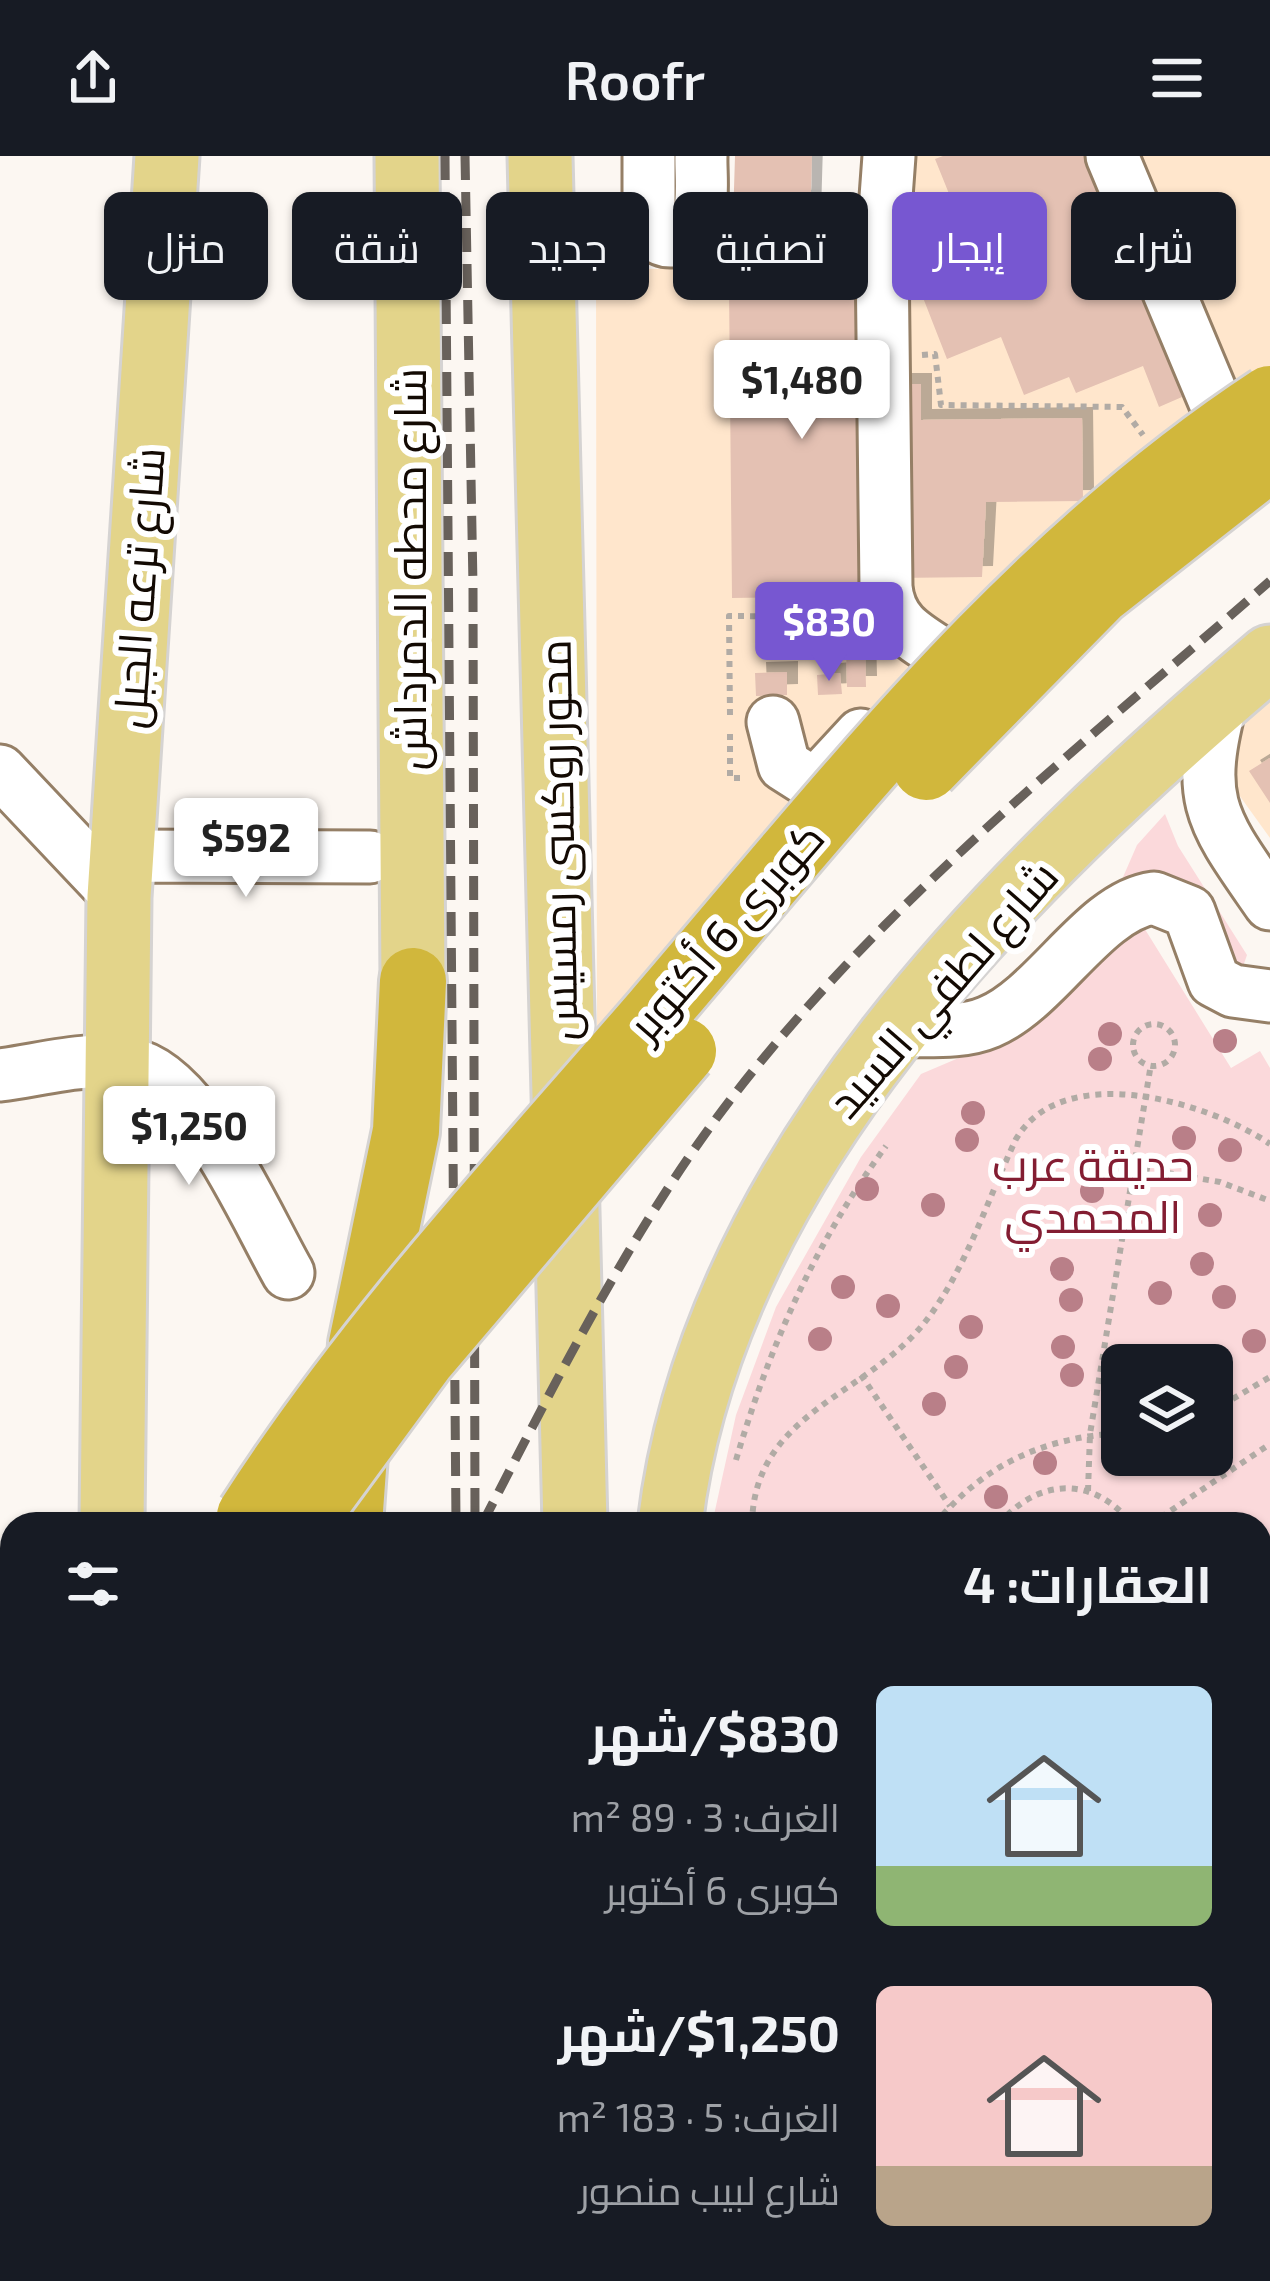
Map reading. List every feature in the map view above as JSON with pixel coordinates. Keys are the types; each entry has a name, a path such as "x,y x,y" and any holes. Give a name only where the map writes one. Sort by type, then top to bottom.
{"highway":[{"name":"كوبرى 6 أكتوبر","path":"254,1512 314,1419 432,1273 953,669 1242,401"},
{"name":"كوبرى 6 أكتوبر","path":"309,1512 437,1340 933,759 1098,592 1270,458"},
{"path":"350,1512 362,1343 406,1131 413,981"}],"main road":[{"name":"شارع ترعه الجبل","path":"112,1512 113,1062 120,877 167,156"},
{"name":"شارع محطه الدمرداش","path":"407,156 413,981"},
{"name":"محور روكسى رمسيس","path":"541,156 575,1512"},
{"name":"شارع لطفي السيد","path":"671,1512 675,1478 706,1363 756,1243 819,1136 896,1031 1031,879 1270,657"}],"street":[{"path":"649,156 646,220 653,234 668,242 684,239 696,228 701,156"},
{"path":"889,156 883,358 886,587 894,617 937,651"},
{"path":"1112,156 1242,401"},
{"path":"773,722 784,765 797,776 814,778 831,769 937,651 1154,449 1242,401 1270,367"},
{"path":"1222,698 1207,763 1210,806 1217,828 1270,904"},
{"path":"0,771 120,877 370,856"},
{"path":"896,1031 971,1028 1000,1017 1120,912 1154,898 1189,912 1202,936 1208,972 1258,986"},
{"path":"0,1075 113,1062 139,1066 157,1076 191,1107 288,1273"}],"path":[{"path":"883,358 935,354 940,405 1122,406 1154,449"},
{"path":"797,776 730,778 729,616 894,617"},
{"path":"1156,1021 1165,1024 1173,1043 1164,1064 1150,1070 1138,1059 1135,1042 1145,1024 1156,1021"},
{"path":"1088,1491 1090,1434 1150,1070"},
{"path":"754,1512 761,1472 781,1438 898,1349 929,1317 1016,1139 1034,1115 1076,1097 1144,1097 1202,1110 1270,1144"},
{"path":"731,1482 754,1397 801,1281 886,1146"},
{"path":"1132,1167 1207,1179 1270,1201"},
{"path":"861,1376 950,1506"},
{"path":"1233,1399 1270,1377"},
{"path":"945,1512 1003,1463 1044,1444 1101,1434"},
{"path":"1169,1512 1270,1444"},
{"path":"1014,1512 1041,1490 1088,1491 1121,1512"}],"shaded area":[{"path":"878,156 1270,156 1270,378 597,1049 596,300 649,300 649,269 673,269 673,300 868,300"},
{"path":"1270,691 1270,838 1234,788 1234,748 1250,714"}],"green space":[{"path":"1165,814 1178,846 1247,955 1240,975 1120,884 1137,845"},
{"name":"حديقة عرب المحمدي","path":"1138,918 1231,1068 1260,1051 1270,1068 1270,1512 715,1512 736,1415 776,1307 861,1157 921,1074 1034,1026"}],"building":[{"path":"735,156 812,156 811,192 734,192"},
{"path":"1087,156 1101,192 1071,192 1071,300 1144,300 1182,397 1159,407 1143,366 1076,393 1069,377 1024,395 1001,337 947,359 924,300 1047,300 1047,192 948,192 935,159"},
{"path":"868,286 873,286 876,596 732,598 729,300 868,300"},
{"path":"892,384 921,384 921,420 1082,418 1083,501 986,502 982,577 894,578"},
{"path":"846,646 865,646 866,687 847,687"},
{"path":"787,672 787,695 756,696 755,673"},
{"path":"840,673 842,694 818,695 817,675"},
{"path":"1270,758 1270,803 1249,771"}],"railway":[{"path":"445,156 456,1512"},
{"path":"465,156 473,585 475,1512"},
{"path":"488,1512 662,1197 734,1095 793,1023 856,954 990,825 1270,581"}]}
